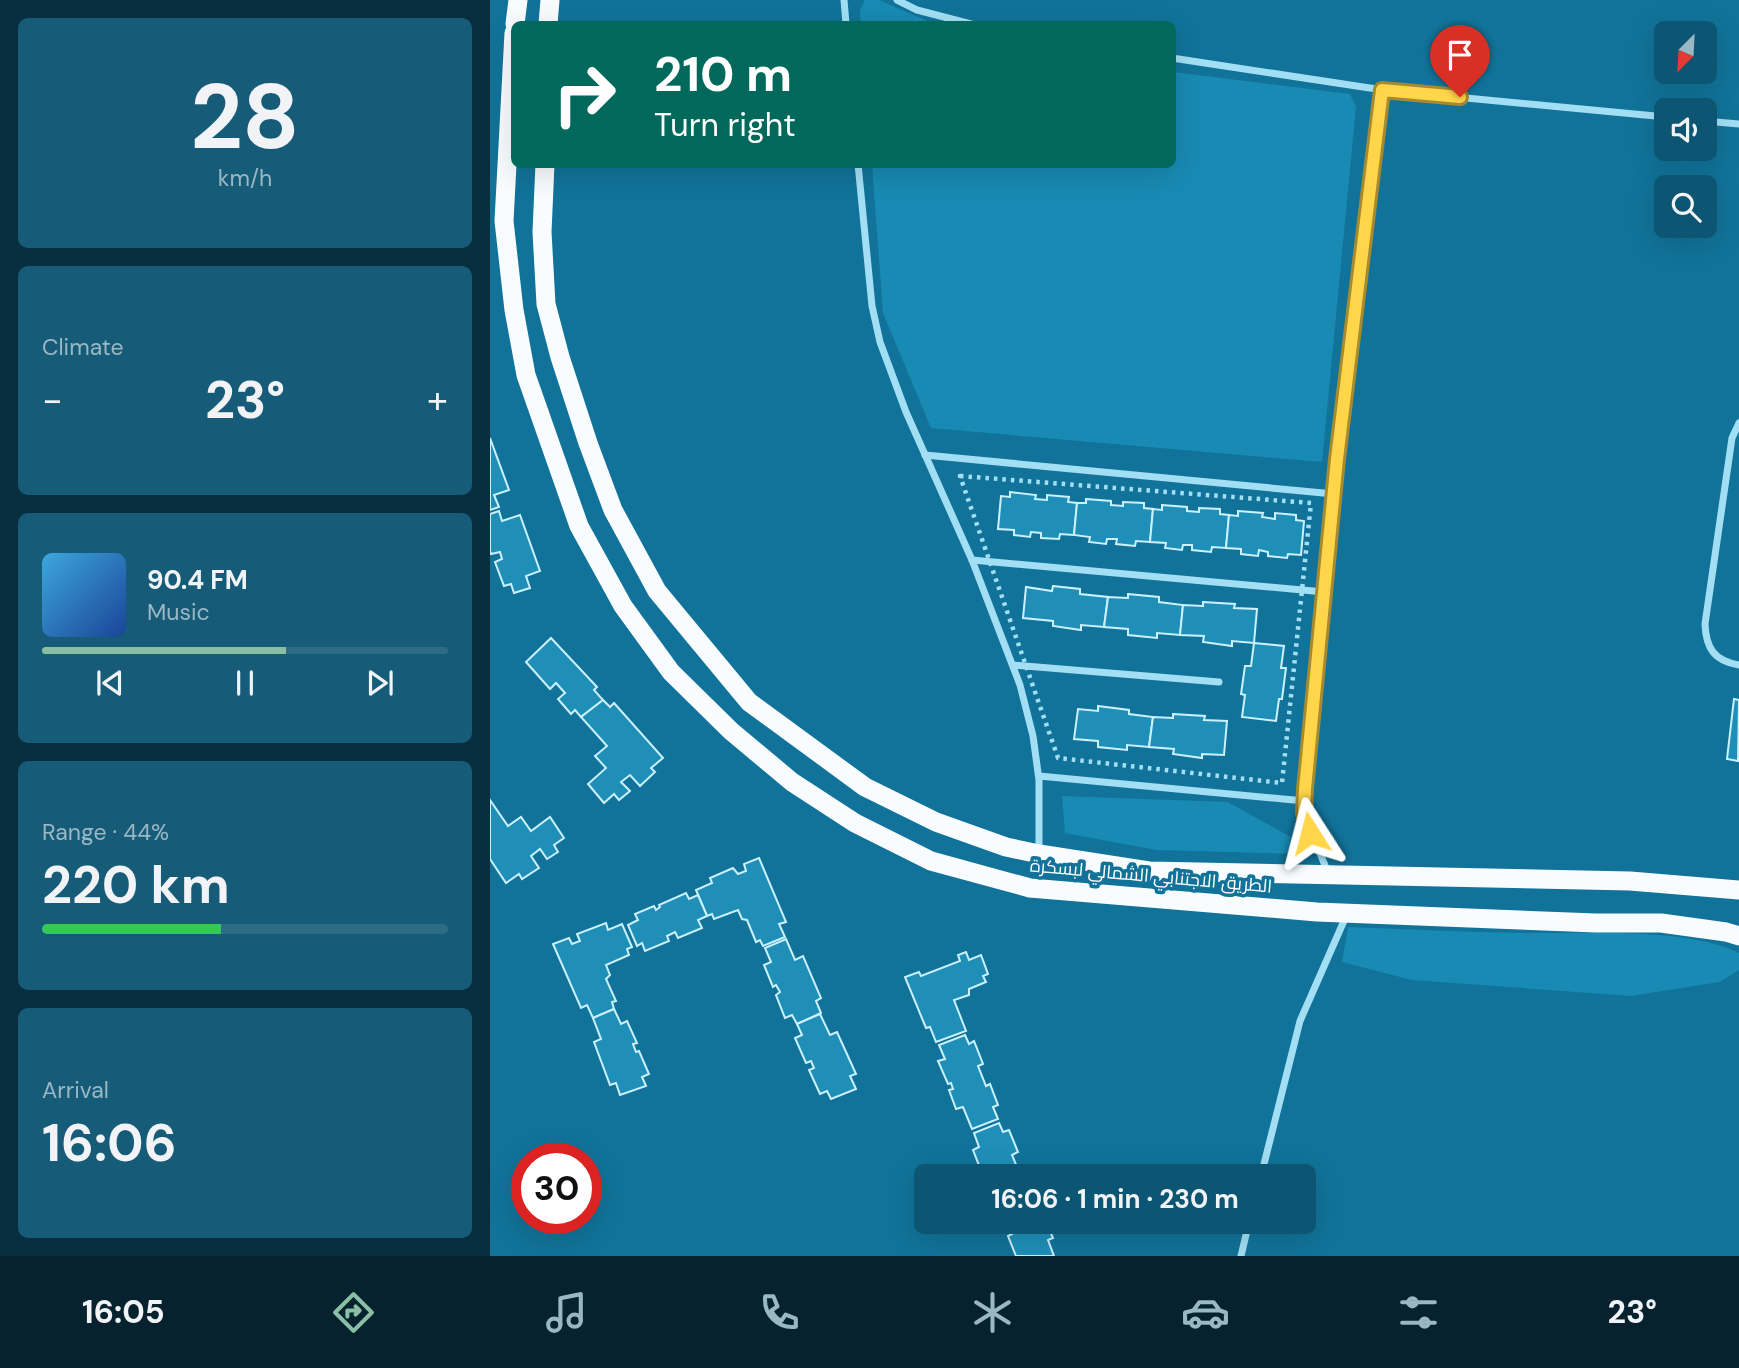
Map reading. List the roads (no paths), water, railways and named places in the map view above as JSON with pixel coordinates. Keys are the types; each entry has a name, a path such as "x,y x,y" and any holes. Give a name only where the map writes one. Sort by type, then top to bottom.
{"highway":[{"path":"515,21 518,0"},
{"path":"548,21 550,0"},
{"name":"الطريق الاجتنابي الشمالي لبسكرة","path":"511,89 504,221 514,310 526,375 579,526 623,606 671,672 731,731 792,782 855,823 931,861 1030,888 1347,913 1661,923 1739,936"},
{"name":"الطريق الاجتنابي الشمالي لبسكرة","path":"545,168 542,232 546,304 588,443 613,510 657,591 749,702 865,787 936,822 1006,846 1039,854 1149,871 1330,877 1630,881 1739,890"}],"street":[{"path":"844,0 846,21"},
{"path":"897,0 917,10 959,21"},
{"path":"1176,59 1382,90 1654,116"},
{"path":"1330,877 1304,813 1334,494 1382,90"},
{"path":"1717,122 1739,124"},
{"path":"858,168 872,306 880,342 906,412 972,560 1013,665 1033,736 1039,776 1039,854"},
{"path":"1739,423 1732,438 1704,624 1705,641 1715,655 1739,665"},
{"path":"925,455 1334,494"},
{"path":"972,560 1324,592"},
{"path":"1013,665 1219,682"},
{"path":"1039,776 1305,801"},
{"path":"1264,1164 1300,1021 1347,913"},
{"path":"1241,1256 1246,1234"}]}
